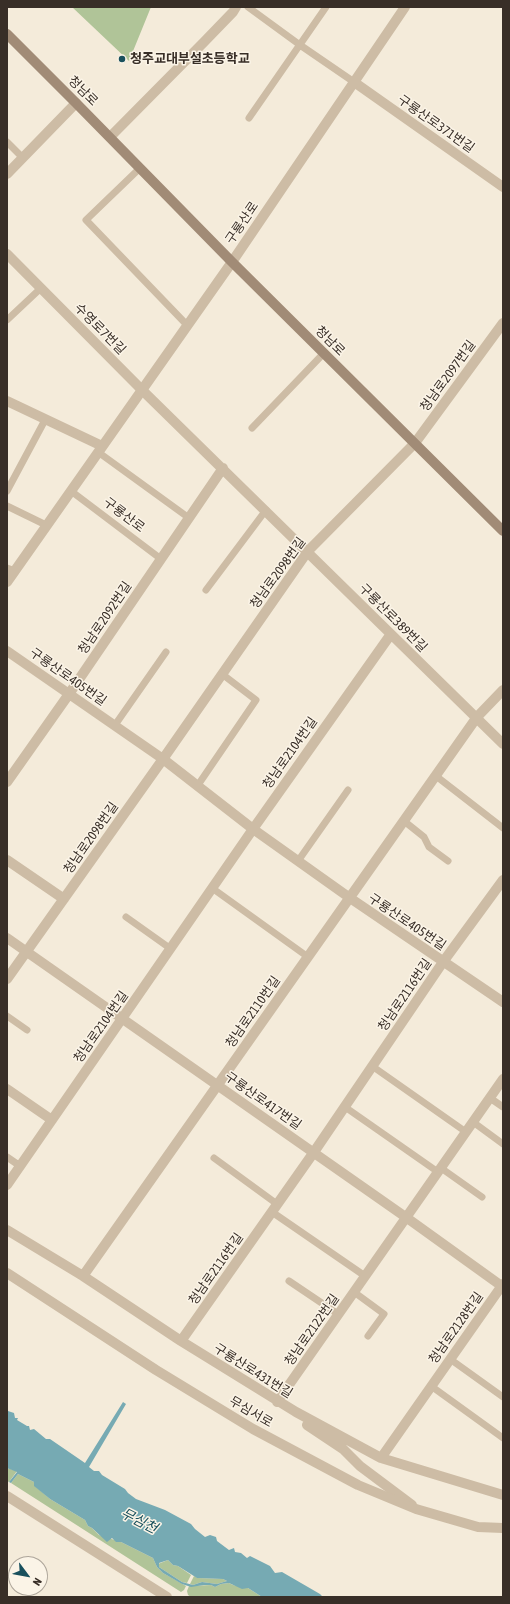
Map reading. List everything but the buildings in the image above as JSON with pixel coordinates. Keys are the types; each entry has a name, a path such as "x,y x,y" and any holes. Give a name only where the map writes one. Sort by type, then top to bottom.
{"main road":[{"name":"청남로","path":"7,34 232,262 503,531"}],"street":[{"path":"110,137 204,42 236,7"},
{"name":"구룡산로","path":"7,582 11,569 46,526 141,389 232,262 405,7"},
{"name":"구룡산로371번길","path":"354,82 503,187"},
{"path":"7,174 76,103"},
{"name":"수영로7번길","path":"7,254 141,389"},
{"name":"청남로2097번길","path":"415,443 503,323"},
{"name":"구룡산로389번길","path":"141,389 308,551 503,744"},
{"path":"7,401 100,449"},
{"name":"청남로2098번길","path":"7,979 308,551 415,443"},
{"name":"청남로2092번길","path":"7,782 70,694 223,468"},
{"name":"청남로2104번길","path":"7,1184 253,829 391,634"},
{"name":"구룡산로405번길","path":"7,651 163,759 253,829 350,898 503,1002"},
{"name":"청남로2110번길","path":"83,1276 477,717 503,690"},
{"path":"7,860 64,899"},
{"name":"청남로2116번길","path":"181,1341 314,1152 443,962 503,880"},
{"name":"구룡산로417번길","path":"7,938 503,1286"},
{"name":"청남로2122번길","path":"277,1402 503,1079"},
{"path":"7,1089 52,1120"},
{"name":"구룡산로431번길","path":"7,1230 83,1276 277,1402 381,1458 502,1494"},
{"name":"무심서로","path":"7,1273 156,1370 253,1429 358,1485 416,1509 478,1527 503,1528"},
{"name":"청남로2128번길","path":"381,1458 503,1286"},
{"path":"296,1412 302,1422 343,1449 360,1466 416,1509"},
{"path":"7,1496 167,1597"}],"lane":[{"path":"248,7 354,82"},
{"path":"250,118 326,7"},
{"path":"7,142 23,158"},
{"path":"140,168 86,220 187,325"},
{"path":"7,320 40,288"},
{"path":"252,428 324,353"},
{"path":"7,491 45,420"},
{"path":"100,449 189,518"},
{"name":"구룡산로","path":"70,491 161,559"},
{"path":"7,506 46,526"},
{"path":"206,590 266,510"},
{"path":"115,725 166,652"},
{"path":"198,785 256,700 222,674"},
{"path":"436,776 503,828"},
{"path":"298,861 348,790"},
{"path":"404,821 424,837 429,847 448,861"},
{"path":"212,888 308,958"},
{"path":"126,918 171,949"},
{"path":"7,1016 28,1030"},
{"path":"372,1066 466,1132"},
{"path":"490,1098 503,1107"},
{"path":"345,1107 390,1139 482,1197"},
{"path":"473,1122 503,1144"},
{"path":"7,1157 20,1166"},
{"path":"214,1158 321,1245 365,1276"},
{"path":"289,1281 338,1314"},
{"name":"청남로2122번길","path":"354,1292 384,1314 368,1336"},
{"path":"450,1359 503,1397"},
{"path":"431,1386 503,1438"}],"green space":[{"path":"72,7 151,7 129,61"},
{"path":"7,1468 17,1471 9,1482 7,1481"},
{"path":"18,1474 34,1482 35,1486 50,1499 85,1520 88,1526 99,1535 121,1542 153,1558 157,1567 163,1573 186,1586 184,1590 181,1592 11,1483"},
{"path":"168,1560 173,1565 178,1566 191,1575 187,1583 182,1582 159,1567 158,1564"},
{"path":"194,1576 198,1578 223,1579 227,1581 217,1584 202,1582 193,1585 190,1584"},
{"path":"229,1583 248,1588 262,1597 191,1597 188,1595 187,1591 189,1586 211,1585 215,1587 221,1584"}],"water":[{"name":"무심천","path":"123,1402 126,1404 89,1467 94,1471 99,1471 102,1475 125,1489 136,1499 165,1510 191,1524 205,1537 210,1535 216,1537 217,1541 229,1550 234,1548 235,1552 241,1553 247,1558 250,1556 270,1566 275,1573 282,1572 323,1597 262,1597 248,1588 242,1589 229,1583 221,1584 215,1587 211,1585 204,1585 191,1587 182,1584 163,1573 157,1567 153,1558 121,1542 116,1542 112,1538 107,1542 88,1526 85,1520 50,1499 34,1486 34,1482 18,1474 11,1483 9,1482 17,1472 7,1468 7,1408 8,1411 14,1413 15,1418 18,1418 17,1420 29,1426 30,1430 34,1429 46,1439 50,1439 85,1463","holes":["168,1560 173,1565 178,1566 197,1578 223,1579 227,1581 217,1584 202,1582 193,1585 182,1582 159,1567 159,1563"]}],"place":[{"name":"청주교대부설초등학교","path":"122,59"}]}
